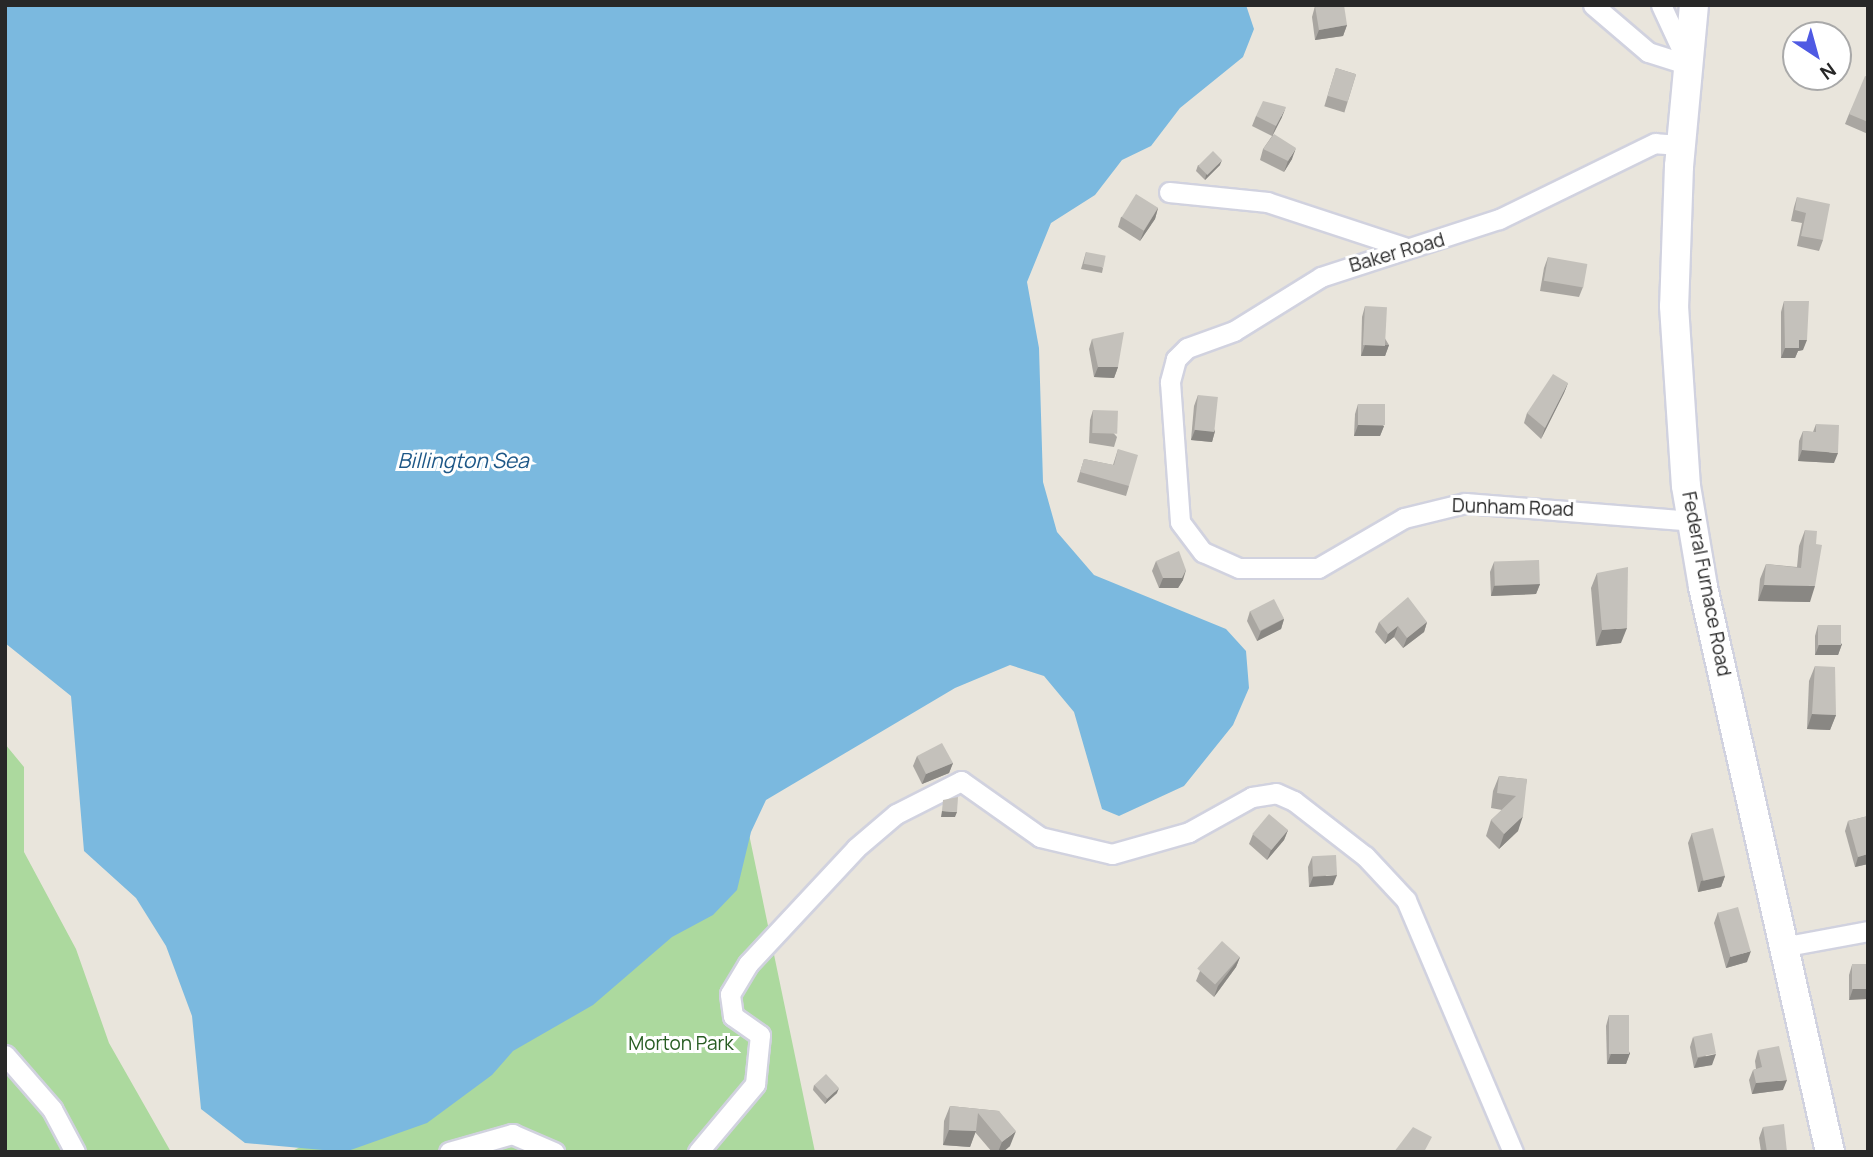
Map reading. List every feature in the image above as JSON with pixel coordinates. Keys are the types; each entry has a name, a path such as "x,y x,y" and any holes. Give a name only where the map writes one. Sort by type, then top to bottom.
{"main road":[{"name":"Federal Furnace Road","path":"1694,5 1681,145 1674,306 1692,521 1830,1152"}],"street":[{"path":"1593,5 1648,52 1689,65"},
{"path":"1661,5 1689,65"},
{"name":"Baker Road","path":"1175,416 1170,382 1176,359 1187,348 1234,331 1321,277 1406,247 1499,219 1655,143 1681,145"},
{"path":"1169,192 1267,202 1406,247"},
{"name":"Dunham Road","path":"1175,416 1174,497 1181,522 1203,552 1239,568 1318,568 1404,518 1465,503 1692,521"},
{"path":"698,1152 755,1084 760,1035 733,1016 730,994 748,964 856,848 906,807 961,781 1040,837 1112,854 1189,832 1252,797 1276,793 1294,801 1372,863 1406,900 1513,1152"},
{"path":"1787,946 1868,931"},
{"path":"5,1055 52,1109 75,1152"},
{"path":"449,1152 512,1134 554,1152"}],"green space":[{"path":"5,744 24,767 24,852 76,949 109,1043 171,1152 5,1152"},
{"name":"Morton Park","path":"744,810 815,1152 290,1152 401,1099"}],"water":[{"name":"Billington Sea","path":"5,5 1246,5 1254,29 1243,57 1180,108 1151,146 1122,160 1095,195 1051,223 1027,282 1039,348 1043,482 1057,532 1094,575 1226,629 1246,651 1249,688 1233,725 1184,786 1119,816 1102,809 1074,712 1044,676 1010,665 955,688 766,800 751,832 737,890 713,915 672,937 593,1005 513,1051 492,1075 427,1123 345,1152 245,1143 201,1109 192,1016 166,946 136,898 84,851 71,696 5,643"}],"building":[{"path":"1344,5 1347,25 1319,30 1315,6"},
{"path":"1336,68 1356,74 1348,102 1328,96"},
{"path":"1865,76 1868,77 1868,122 1849,114"},
{"path":"1263,101 1286,107 1276,126 1256,116"},
{"path":"1274,134 1296,148 1288,161 1263,149"},
{"path":"1213,151 1222,160 1207,175 1198,166"},
{"path":"1136,194 1158,208 1144,231 1122,217"},
{"path":"1797,197 1830,204 1823,240 1801,236 1806,213 1795,210"},
{"path":"1086,252 1106,256 1103,268 1084,264"},
{"path":"1548,257 1587,264 1583,288 1544,281"},
{"path":"1784,301 1809,301 1807,340 1799,340 1799,348 1785,348"},
{"path":"1365,306 1387,307 1385,346 1363,345"},
{"path":"1124,332 1118,367 1098,367 1092,339"},
{"path":"1553,374 1568,383 1545,428 1527,413"},
{"path":"1198,395 1218,397 1214,432 1194,430"},
{"path":"1358,404 1385,404 1385,425 1358,425"},
{"path":"1093,410 1118,411 1117,434 1092,433"},
{"path":"1816,424 1839,425 1838,453 1802,450 1803,431 1816,432"},
{"path":"1118,449 1138,455 1129,486 1080,472 1084,459 1114,465"},
{"path":"1805,530 1817,531 1816,544 1822,545 1815,586 1764,585 1766,564 1801,568"},
{"path":"1179,551 1186,570 1182,578 1163,578 1156,561"},
{"path":"1539,560 1540,584 1495,586 1494,562"},
{"path":"1628,567 1627,628 1602,630 1597,573"},
{"path":"1408,597 1427,622 1407,638 1398,626 1388,634 1379,622"},
{"path":"1274,599 1284,619 1260,631 1250,611"},
{"path":"1818,625 1841,625 1841,645 1818,645"},
{"path":"1815,666 1835,667 1836,715 1812,714"},
{"path":"942,743 953,763 926,774 917,756"},
{"path":"1499,776 1527,779 1523,816 1504,834 1491,820 1516,796 1497,793"},
{"path":"958,797 957,812 942,811 943,800"},
{"path":"1269,814 1288,830 1271,850 1252,834"},
{"path":"1868,816 1868,854 1858,857 1848,821"},
{"path":"1713,828 1725,876 1704,881 1692,833"},
{"path":"1336,855 1337,875 1313,876 1312,856"},
{"path":"1738,907 1751,951 1730,957 1718,913"},
{"path":"1222,941 1240,957 1215,985 1197,968"},
{"path":"1852,964 1868,964 1868,989 1852,989"},
{"path":"1609,1015 1629,1015 1629,1054 1609,1054"},
{"path":"1712,1033 1716,1054 1697,1057 1693,1037"},
{"path":"1779,1046 1787,1080 1756,1083 1753,1070 1762,1067 1758,1050"},
{"path":"826,1074 839,1088 827,1099 814,1085"},
{"path":"950,1106 999,1111 1016,1131 1002,1142 978,1113 976,1131 949,1130"},
{"path":"1784,1124 1787,1152 1767,1152 1763,1127"},
{"path":"1413,1127 1432,1137 1424,1152 1394,1152"}]}
